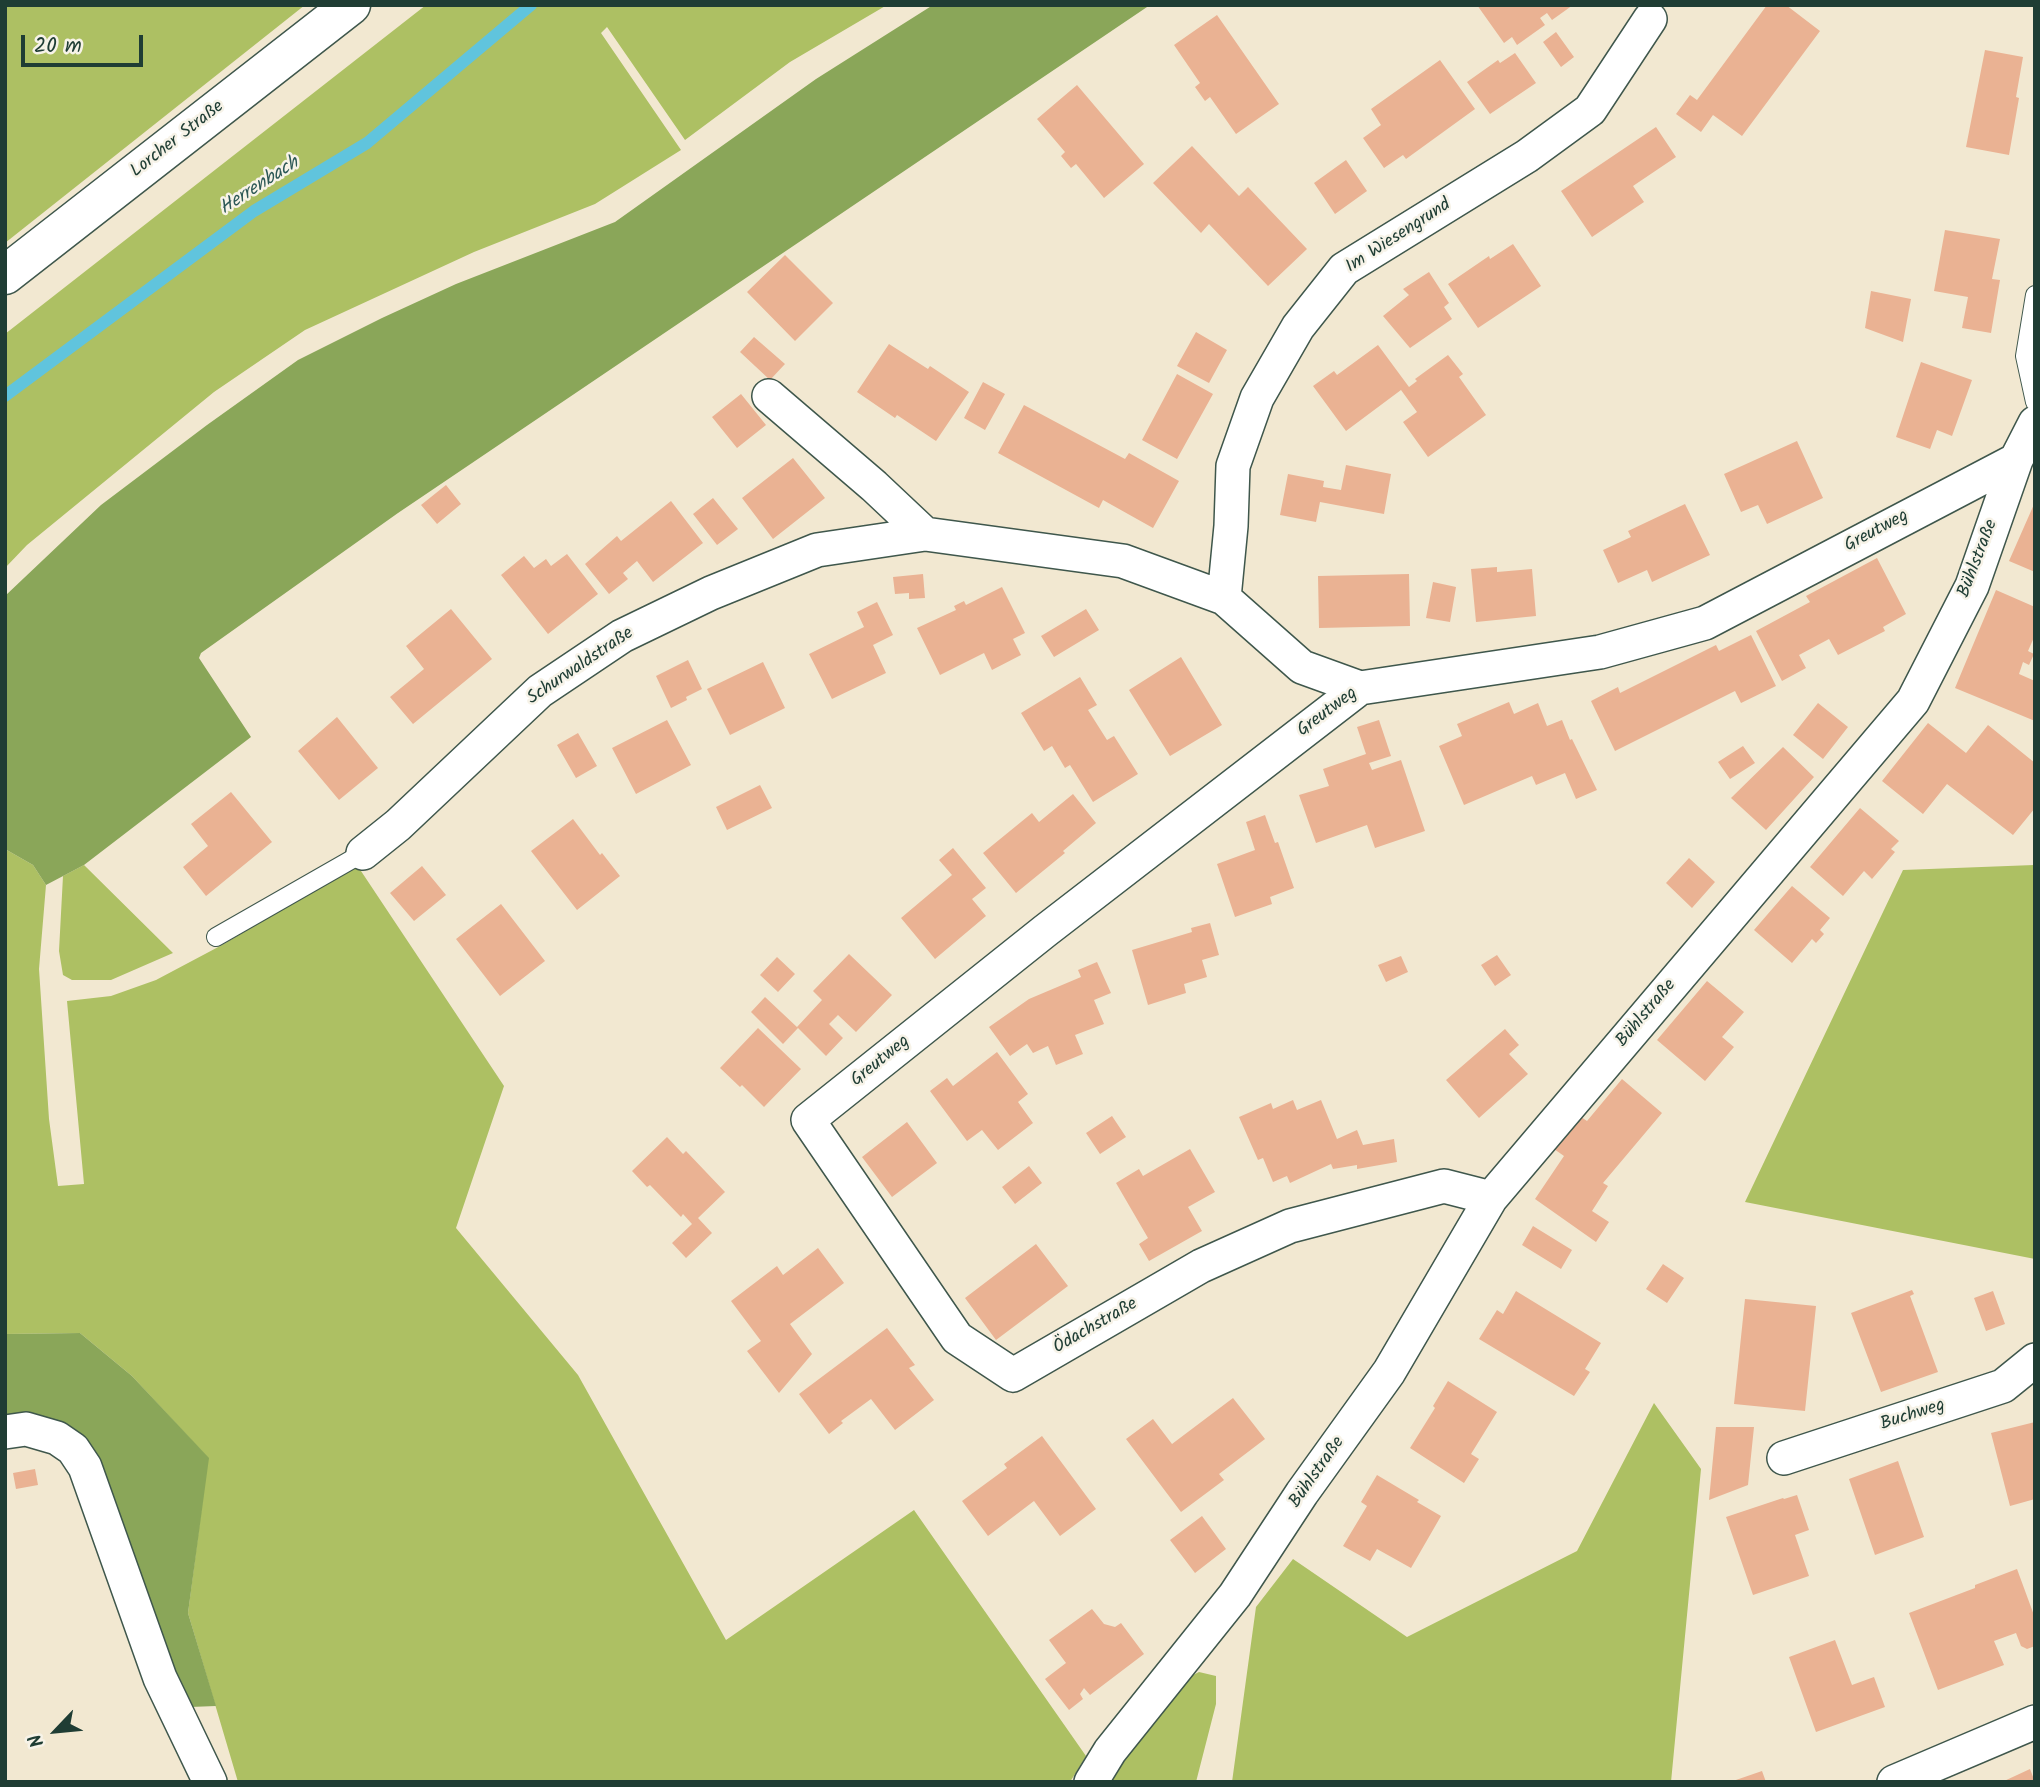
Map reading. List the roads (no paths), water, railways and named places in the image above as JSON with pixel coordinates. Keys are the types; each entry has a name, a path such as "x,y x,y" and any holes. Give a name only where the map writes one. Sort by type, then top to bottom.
{"main road":[{"name":"Lorcher Straße","path":"5,275 351,5"}],"street":[{"name":"Im Wiesengrund","path":"1224,598 1233,466 1257,398 1298,327 1344,269 1520,160 1590,110 1650,19"},
{"path":"769,396 874,486 925,534"},
{"name":"Bühlstraße","path":"1091,1782 1110,1751 1235,1595 1302,1493 1389,1372 1491,1198 1913,701 1972,586 2016,460 2035,423"},
{"name":"Greutweg","path":"808,1120 1360,688 1600,652 1705,623 2016,460"},
{"name":"Schurwaldstraße","path":"363,853 398,825 540,691 622,636 711,593 817,550 925,534 1123,561 1224,598 1302,667 1360,688"},
{"name":"Ödachstraße","path":"808,1120 957,1338 1013,1375 1201,1266 1290,1226 1444,1186 1491,1198"},
{"name":"Buchweg","path":"1784,1458 2003,1386 2035,1360"},
{"path":"5,1432 26,1429 57,1438 73,1449 86,1467 160,1678 210,1782"},
{"path":"1894,1782 2035,1722"}],"lane":[{"path":"2035,295 2025,356 2035,402"},
{"name":"Schurwaldstraße","path":"216,937 363,853"}],"waterway":[{"name":"Herrenbach","path":"5,396 254,211 367,143 531,5"}]}
